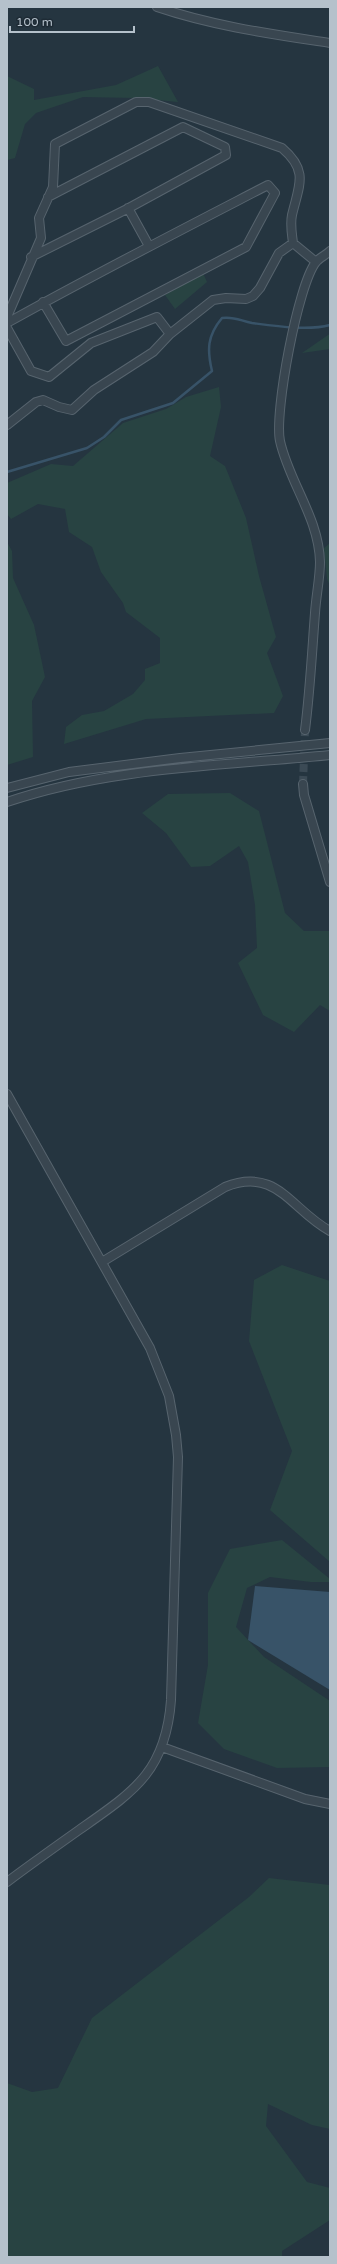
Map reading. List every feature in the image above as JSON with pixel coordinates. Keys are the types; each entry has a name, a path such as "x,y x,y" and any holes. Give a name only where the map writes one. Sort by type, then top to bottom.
{"street":[{"path":"157,7 196,20 330,43"},
{"path":"7,317 31,257 41,238 39,218 53,187 55,144 129,104 142,101 149,102 282,148 294,160 300,175 300,189 292,216 293,243 316,262"},
{"path":"31,257 128,208 226,155 225,147 183,127 48,197"},
{"path":"7,322 44,302 149,246 268,185 275,193 246,247 66,341 44,302"},
{"path":"128,208 149,246"},
{"path":"7,424 36,402 43,400 59,407 72,410 94,390 153,352 170,334 213,300 226,298 246,299 253,296 260,288 279,253 293,243"},
{"path":"306,730 312,673 320,561 312,522 280,442 278,424 281,391 305,285 316,262 330,251"},
{"path":"7,328 31,371 46,377 50,377 91,343 157,317 170,334"},
{"path":"7,788 84,770 180,758 330,743"},
{"path":"7,802 48,789 146,772 330,755"},
{"path":"303,784 304,795 330,882"},
{"path":"7,1094 150,1348 163,1378 176,1435 178,1457 171,1700 169,1721 162,1747 149,1772 128,1795 7,1882"},
{"path":"102,1262 225,1187 241,1181 259,1181 280,1192 330,1231"},
{"path":"162,1747 305,1799 330,1804"}],"green space":[{"path":"158,66 178,102 135,98 83,97 36,113 25,124 15,158 7,160 7,76 34,89 34,100 116,85"},
{"path":"203,273 207,282 175,309 165,295"},
{"path":"330,334 330,349 302,353 328,335"},
{"path":"219,387 221,407 210,456 225,466 246,518 259,576 276,637 267,653 283,696 274,713 146,719 64,744 66,727 82,715 104,711 133,694 145,680 145,669 160,663 160,638 126,612 123,603 101,572 92,547 69,532 65,509 38,504 11,519 7,514 7,483 51,464 73,466 123,423 166,409 186,397"},
{"path":"7,542 12,551 13,578 34,625 45,677 32,701 33,757 7,765"},
{"path":"330,543 330,586 327,579 324,548"},
{"path":"230,793 259,811 285,913 304,931 330,931 330,1011 320,1005 294,1032 263,1015 238,963 257,948 255,905 248,862 239,846 210,866 191,867 166,833 142,813 168,794"},
{"path":"282,1265 330,1281 330,1562 270,1510 292,1451 249,1341 254,1280"},
{"path":"282,1540 330,1579 330,1582 311,1582 270,1577 247,1588 236,1627 264,1657 330,1701 330,1767 277,1768 224,1749 198,1723 208,1665 208,1593 230,1549"},
{"path":"269,1878 330,1885 330,2129 312,2125 268,2104 266,2126 307,2182 330,2188 330,2220 282,2251 282,2257 7,2257 7,2083 32,2092 58,2088 92,2018 249,1897"}],"water":[{"path":"255,1586 330,1592 330,1690 248,1640"}],"waterway":[{"path":"7,472 87,448 104,437 121,420 173,403 212,371 209,356 211,337 213,331 222,318 291,327 312,328 330,325"}],"tunnel":[{"path":"303,784 305,730"}]}
